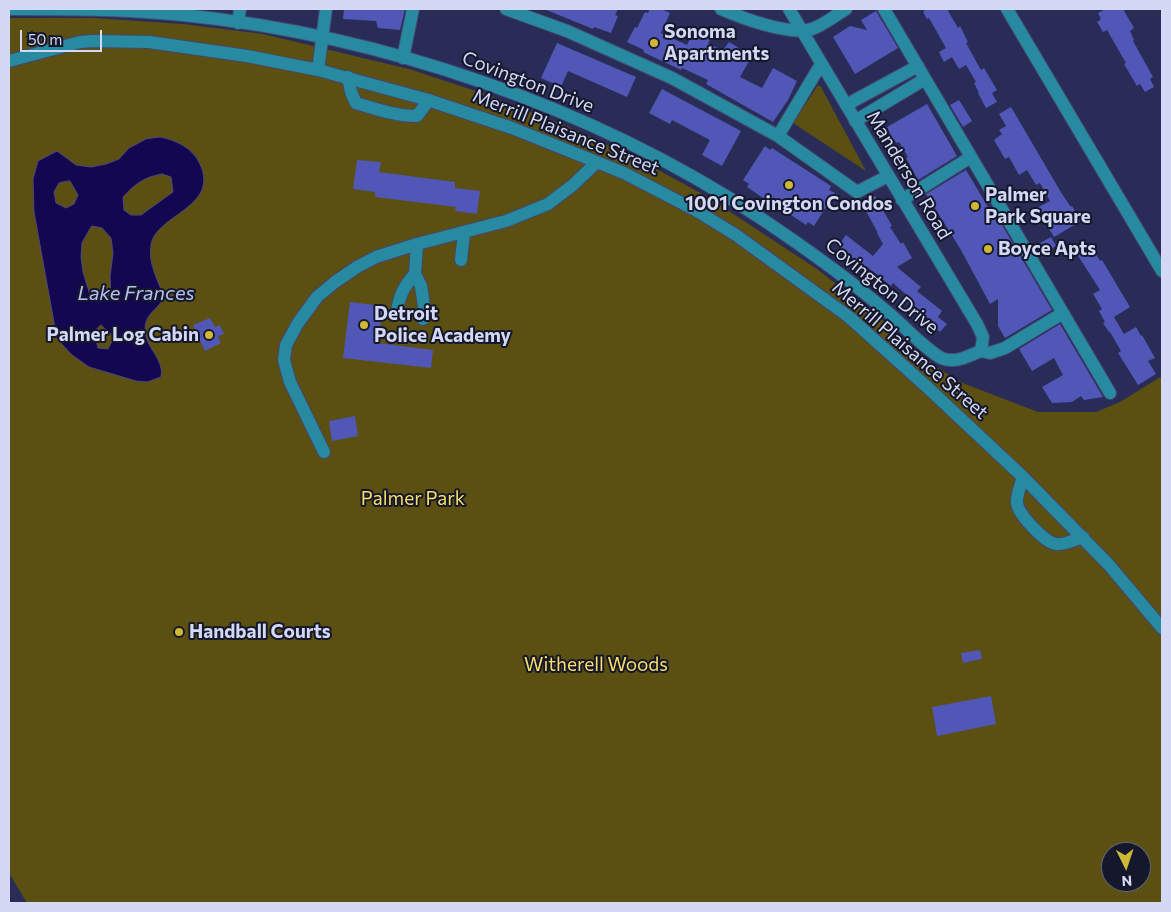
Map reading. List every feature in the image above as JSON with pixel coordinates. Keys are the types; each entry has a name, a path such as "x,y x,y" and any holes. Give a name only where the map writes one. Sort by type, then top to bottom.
{"street":[{"path":"238,23 240,9"},
{"path":"318,70 326,9"},
{"path":"403,58 413,9"},
{"path":"506,9 567,31 672,78 778,136 857,192 888,176"},
{"path":"721,9 739,17 768,25 802,31 814,28 846,9"},
{"name":"Manderson Road","path":"789,9 977,324 983,337 981,351"},
{"path":"884,9 1110,393"},
{"path":"1007,9 1162,272"},
{"name":"Covington Drive","path":"9,10 128,11 183,15 322,37 446,70 523,97 586,124 664,162 727,198 818,258 891,315 937,356 954,361 981,351"},
{"name":"Merrill Plaisance Street","path":"9,62 80,42 118,40 149,42 247,56 348,77 429,100 512,128 624,173 697,211 736,235 863,330 1024,477 1082,537 1162,628"},
{"path":"778,136 821,64"},
{"path":"846,105 918,66"},
{"path":"348,77 351,92 356,103 406,116 417,116 429,100"},
{"path":"855,121 925,78"},
{"path":"902,200 971,157"},
{"path":"324,452 290,382 284,360 286,345 298,322 317,297 335,282 376,257 417,244 506,221 548,204 573,185 596,162"},
{"path":"461,260 464,233"},
{"path":"417,244 415,274 421,286 424,306 423,319"},
{"path":"397,312 399,297 403,288 415,274"},
{"path":"981,351 990,353 1005,348 1063,313"},
{"path":"1024,477 1017,501 1018,510 1045,539 1052,543 1060,544 1082,537"}],"green space":[{"name":"Palmer Park","path":"9,18 94,18 183,24 263,34 409,69 485,94 571,128 640,160 706,196 817,269 881,319 935,366 960,382 1038,412 1096,412 1120,402 1162,376 1162,903 27,903 9,873"},
{"path":"818,85 821,87 866,171 793,123"}],"water":[{"name":"Lake Frances","path":"160,137 172,140 188,149 197,158 204,179 201,191 195,201 155,234 151,245 152,265 164,297 147,318 145,330 146,338 160,363 161,377 147,382 136,381 89,367 72,355 57,339 34,212 33,179 38,161 57,151 76,165 91,167 119,159 129,148 146,139","holes":["162,174 171,177 173,192 141,215 131,215 124,210 123,197 140,182","70,181 78,195 74,204 66,208 56,203 54,192 59,183","92,226 102,228 111,238 113,253 110,277 111,294 100,300 91,298 83,272 82,243","101,325 114,337 108,349 98,348 94,332"]}],"building":[{"path":"344,9 405,9 400,30 378,28 376,21 343,19"},
{"path":"544,9 618,9 615,15 618,16 611,33 594,27 593,29"},
{"path":"650,9 661,9 670,13 661,33 687,45 696,27 712,35 708,44 723,50 729,42 752,56 740,77 762,88 773,68 797,81 788,100 773,122 706,84 708,80 682,68 681,70 643,52 644,50 627,42 645,12 648,13"},
{"path":"924,9 947,9 958,28 960,26 968,42 966,43 981,70 984,68 997,90 992,93 997,102 986,108 974,83 976,82 966,65 959,69 952,57 944,62 939,52 946,48 929,18 927,19 923,12"},
{"path":"1106,9 1123,9 1134,28 1130,31 1133,41 1153,77 1150,79 1154,87 1145,92 1140,84 1137,86 1107,30 1103,32 1097,22 1101,19 1098,13"},
{"path":"876,11 898,48 855,74 833,37 850,26 867,30 861,20"},
{"path":"557,43 636,77 627,97 568,71 561,87 541,78"},
{"path":"662,89 741,131 722,166 702,155 710,140 672,120 670,124 649,113"},
{"path":"959,100 972,121 963,127 950,105"},
{"path":"927,104 957,156 918,180 906,158 908,157 899,142 897,143 892,138 887,127"},
{"path":"1011,107 1062,194 1081,221 1054,237 1037,208 1050,201 1040,183 1036,185 1027,170 1019,175 1009,157 1005,159 994,140 1002,134 999,130 1006,126 999,114"},
{"name":"1001 Covington Condos","path":"765,146 770,150 772,148 831,186 829,190 835,193 814,226 808,222 806,225 785,211 781,212 779,207 747,187 749,184 743,180"},
{"path":"357,160 381,162 379,172 455,182 455,188 480,191 477,214 455,211 456,207 375,197 375,192 353,189"},
{"path":"966,170 998,224 1002,225 1052,310 1005,338 998,326 998,299 990,304 961,250 926,194"},
{"path":"875,196 892,226 890,227 901,244 903,242 912,258 897,267 921,287 917,291 942,311 938,317 947,324 940,332 931,325 933,322 907,302 910,298 893,283 891,286 866,266 864,268 838,246 846,235 873,256 883,244 862,204"},
{"path":"1051,237 1056,246 1046,252 1040,243"},
{"path":"1085,242 1090,251 1093,249 1100,261 1102,260 1130,307 1114,317 1124,334 1136,327 1155,358 1148,361 1156,374 1138,385 1118,353 1121,351 1103,323 1105,322 1099,311 1102,309 1093,294 1100,290 1073,248"},
{"name":"Detroit Police Academy","path":"350,302 383,306 378,343 433,350 431,368 343,358"},
{"name":"Palmer Log Cabin","path":"210,318 215,327 220,325 224,334 218,336 221,343 205,351 193,325"},
{"path":"1060,324 1103,397 1084,400 1081,396 1072,402 1052,403 1042,387 1063,375 1054,358 1032,371 1019,349"},
{"path":"355,416 358,436 332,441 329,421"},
{"path":"980,650 982,659 963,663 961,653"},
{"path":"991,696 996,724 937,736 932,707"}],"place":[{"name":"Sonoma Apartments","path":"654,43"},
{"name":"1001 Covington Condos","path":"789,185"},
{"name":"Palmer Park Square","path":"975,206"},
{"name":"Boyce Apts","path":"988,249"},
{"name":"Detroit Police Academy","path":"364,325"},
{"name":"Palmer Log Cabin","path":"209,335"},
{"name":"Handball Courts","path":"179,632"}],"park label":[{"name":"Witherell Woods","path":"596,665"}]}
